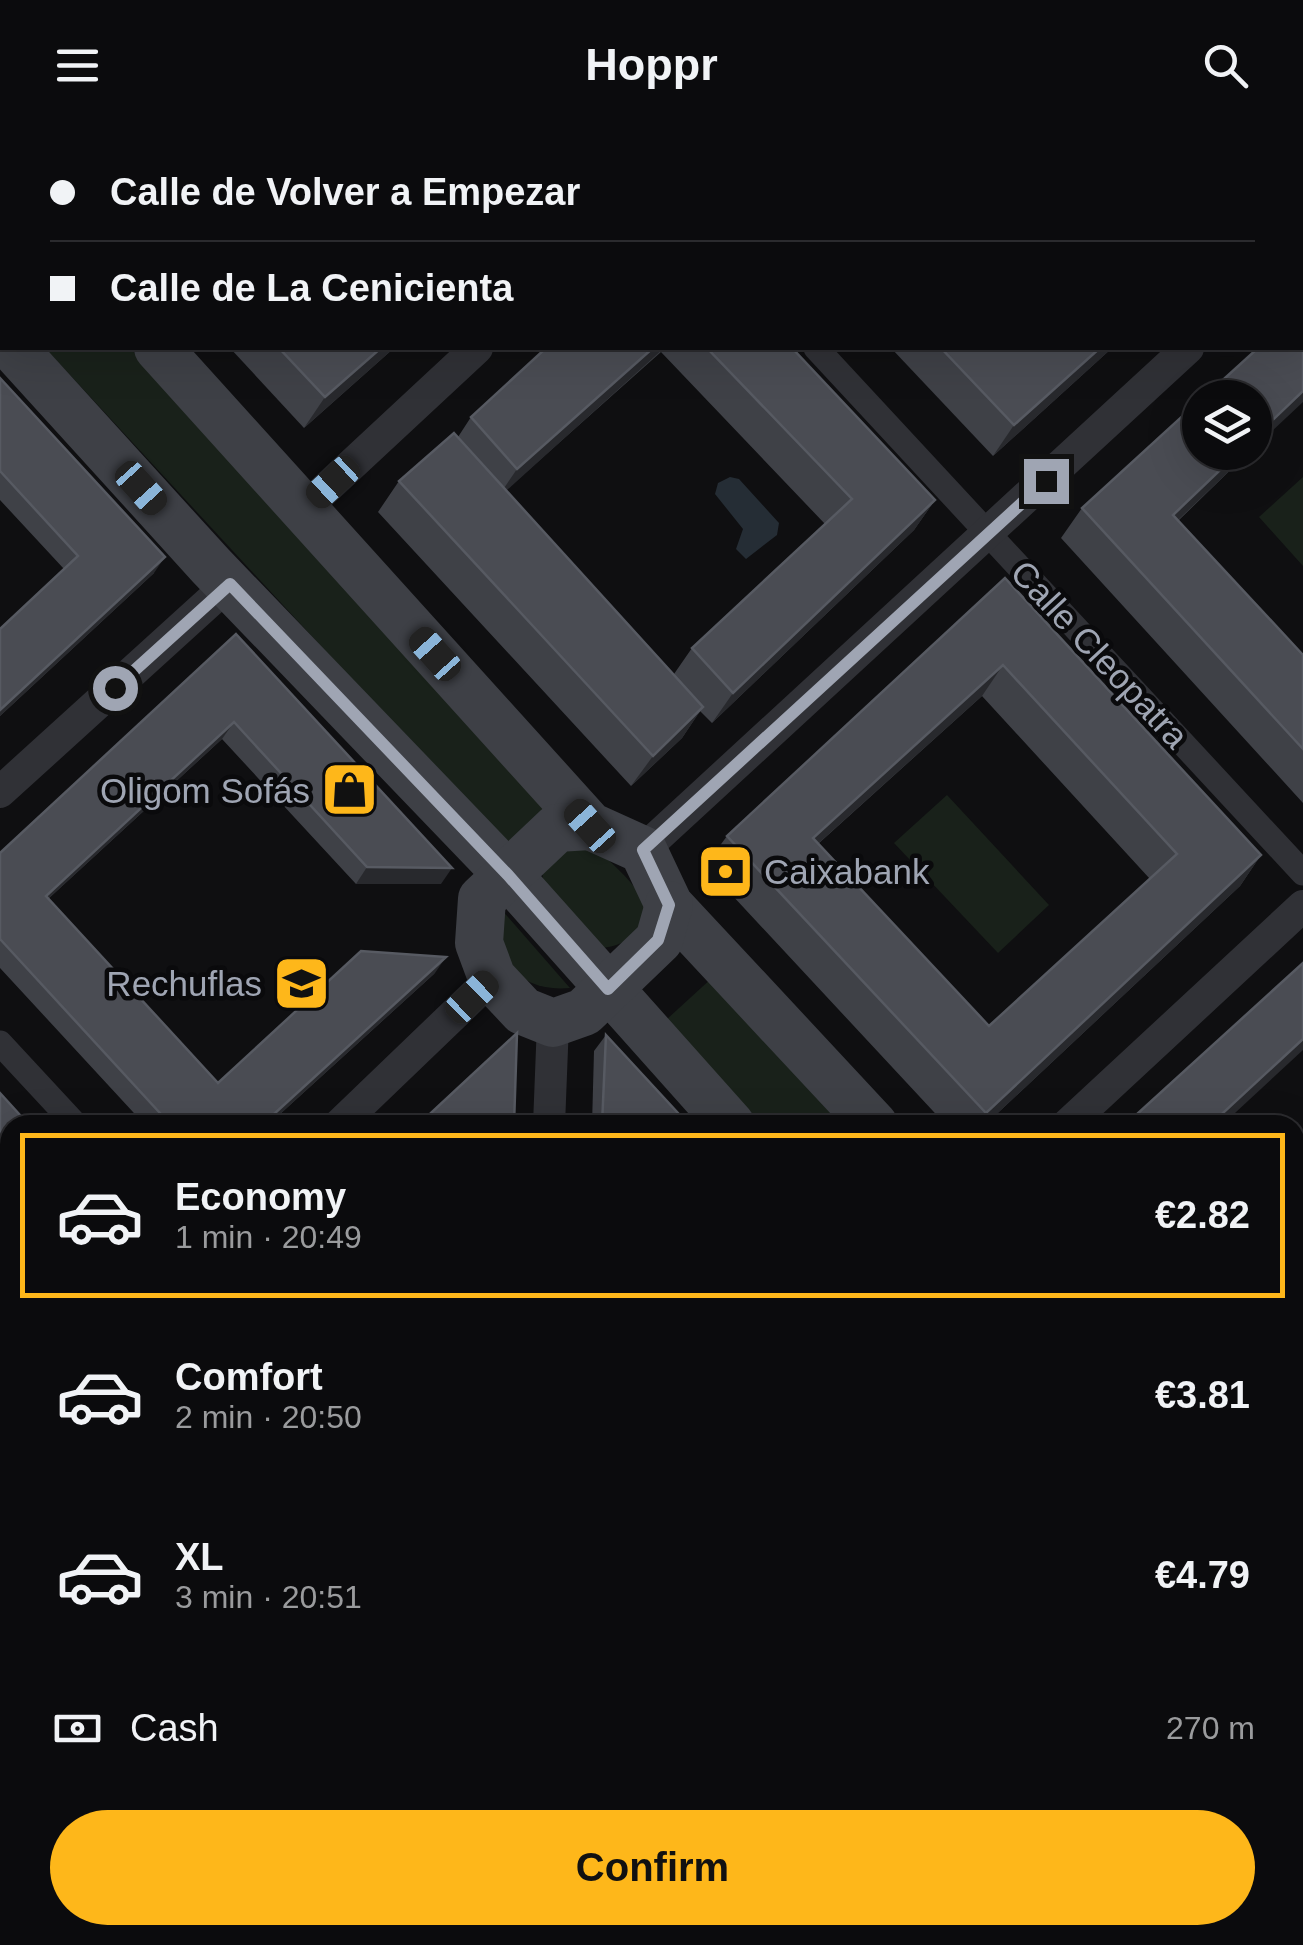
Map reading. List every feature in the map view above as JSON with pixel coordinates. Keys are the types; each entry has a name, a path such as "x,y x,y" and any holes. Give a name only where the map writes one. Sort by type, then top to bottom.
{"main road":[{"path":"15,350 230,584 508,875 722,1115"},
{"path":"160,350 590,826 643,850 669,905 865,1115"},
{"path":"590,826 557,828 482,900 478,943 492,978 523,1010 553,1023 584,1012 658,940 669,905"}],"street":[{"path":"304,509 475,350"},
{"name":"Calle Cleopatra","path":"818,350 1303,873"},
{"path":"643,850 1186,350"},
{"path":"0,792 230,584"},
{"path":"1078,1115 1303,906"},
{"path":"349,1115 492,978"},
{"path":"549,1115 553,1023"},
{"path":"0,1043 67,1115"}],"shaded area":[{"path":"47,350 132,350 549,804 507,847"},
{"path":"730,477 739,479 779,523 777,535 746,559 736,549 743,529 715,494 718,483"},
{"path":"1303,477 1303,566 1259,517"},
{"path":"947,795 1049,905 998,953 894,843"},
{"path":"551,850 598,850 624,876 638,892 645,914 644,923 633,937 603,948 543,883 542,866"},
{"path":"501,909 570,988 538,985 505,962 498,953"},
{"path":"713,977 840,1115 754,1115 666,1020"}],"building":[{"path":"281,350 379,350 325,397"},
{"path":"544,350 651,350 517,469 471,417"},
{"path":"709,350 794,350 935,500 733,693 692,648 852,499"},
{"path":"943,350 1098,350 1014,425"},
{"path":"1256,350 1303,350 1303,391 1272,421 1272,380 1223,380"},
{"path":"0,378 165,557 0,710 0,629 78,556 0,471"},
{"path":"1182,416 1182,470 1220,470 1173,515 1303,655 1303,749 1082,508"},
{"path":"454,433 703,707 653,756 399,481"},
{"path":"1005,578 1261,855 986,1113 727,836","holes":["1003,665 1177,854 989,1026 813,838"]},
{"path":"236,634 452,868 367,867 234,722 46,896 218,1083 361,951 446,957 273,1115 162,1115 0,939 0,853"},
{"path":"1303,963 1303,1039 1221,1115 1136,1115"},
{"path":"517,1033 514,1115 429,1115"},
{"path":"606,1035 680,1115 602,1115"},
{"path":"0,1093 20,1115 0,1115"}],"place":[{"name":"Oligom Sofás","path":"349,790"},
{"name":"Caixabank","path":"725,871"},
{"name":"Rechuflas","path":"301,983"}],"route":[{"path":"115,688 230,584 508,875 608,989 658,940 669,905 643,850 1046,481"}]}
